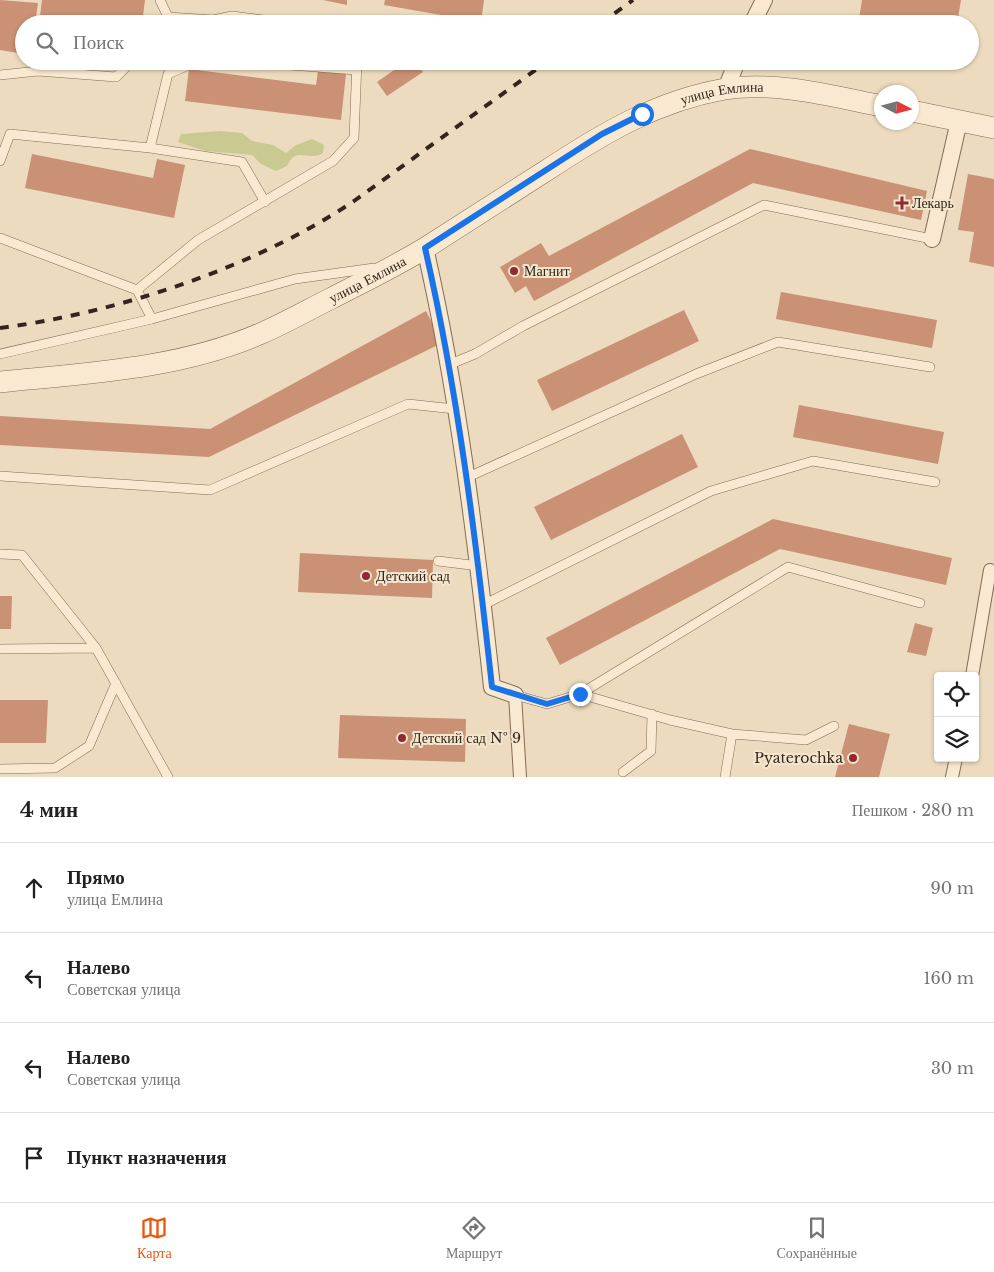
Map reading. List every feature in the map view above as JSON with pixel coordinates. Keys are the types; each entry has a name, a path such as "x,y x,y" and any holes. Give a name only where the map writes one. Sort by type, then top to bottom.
{"street":[{"path":"756,15 764,0"},
{"path":"726,89 733,70"},
{"name":"улица Емлина","path":"0,382 124,369 190,358 224,348 263,333 397,265 610,130 642,114 726,89 754,87 781,89 874,105"},
{"path":"919,113 994,128"},
{"path":"932,239 959,121"},
{"path":"425,248 448,365 466,478 479,566 492,687 515,695 520,777"},
{"path":"973,672 990,570"},
{"path":"952,777 955,762"}],"lane":[{"path":"160,0 164,15"},
{"path":"0,75 38,71 116,77 123,70"},
{"path":"150,148 168,74 177,70"},
{"path":"137,290 198,240 333,161 354,138 356,70"},
{"path":"0,161 10,134 150,148 242,162 265,202"},
{"path":"448,365 475,354 524,326 764,205 932,239"},
{"path":"0,238 137,290 152,319"},
{"path":"0,354 152,319 295,279 397,265"},
{"path":"466,478 696,374 778,342 930,366"},
{"path":"0,476 210,490 408,404 455,409"},
{"path":"483,605 711,491 812,461 935,482"},
{"path":"0,554 22,555 96,648 168,777"},
{"path":"438,561 479,566"},
{"path":"515,695 547,704 580,694 788,567 920,603"},
{"path":"0,650 96,648"},
{"path":"0,769 55,768 89,746 116,683"},
{"path":"580,694 732,734 806,740 834,726"},
{"path":"623,772 651,751 652,714"},
{"path":"725,777 732,734"}],"green space":[{"path":"219,131 242,133 252,141 273,145 286,153 296,145 312,139 324,145 323,153 312,156 294,156 287,166 276,171 261,164 252,155 205,151 178,142 181,134"}],"building":[{"path":"0,0 38,3 36,15 15,15 15,52 0,50"},
{"path":"42,0 145,0 143,15 40,15"},
{"path":"323,0 347,0 347,5"},
{"path":"385,0 484,0 482,15 441,15 384,5"},
{"path":"862,0 961,0 958,15 860,15"},
{"path":"189,70 316,85 318,71 346,74 341,120 185,101"},
{"path":"394,70 422,70 423,72 387,96 377,82"},
{"path":"750,149 927,191 921,220 753,183 534,301 526,286 515,293 500,267 541,243 549,256"},
{"path":"32,154 153,178 157,159 185,165 174,218 25,188"},
{"path":"968,174 994,179 994,267 969,262 974,232 958,230"},
{"path":"781,292 937,320 932,348 776,319"},
{"path":"684,310 699,341 552,411 537,380"},
{"path":"426,311 442,343 209,457 0,445 0,416 210,429"},
{"path":"799,405 944,432 938,464 793,437"},
{"path":"682,434 698,467 551,540 534,507"},
{"path":"773,519 952,558 946,585 780,549 560,665 546,638"},
{"name":"Детский сад","path":"300,553 433,560 432,598 298,592"},
{"path":"0,596 12,596 11,629 0,629"},
{"path":"915,623 933,628 926,656 907,652"},
{"path":"0,700 48,700 46,743 0,743"},
{"name":"Детский сад № 9","path":"340,715 466,719 465,762 338,758"},
{"path":"849,724 890,734 879,777 835,777"}],"railway":[{"path":"612,15 633,0"},
{"path":"0,328 45,321 138,299 184,284 274,247 354,201 536,70"}],"place":[{"name":"Лекарь","path":"902,203"},
{"name":"Магнит","path":"514,271"},
{"name":"Детский сад","path":"366,576"},
{"name":"Детский сад № 9","path":"402,738"},
{"name":"Pyaterochka","path":"853,758"}],"route":[{"path":"580,694 547,704 492,687 479,566 466,478 436,294 425,248 602,134 642,114"}]}
